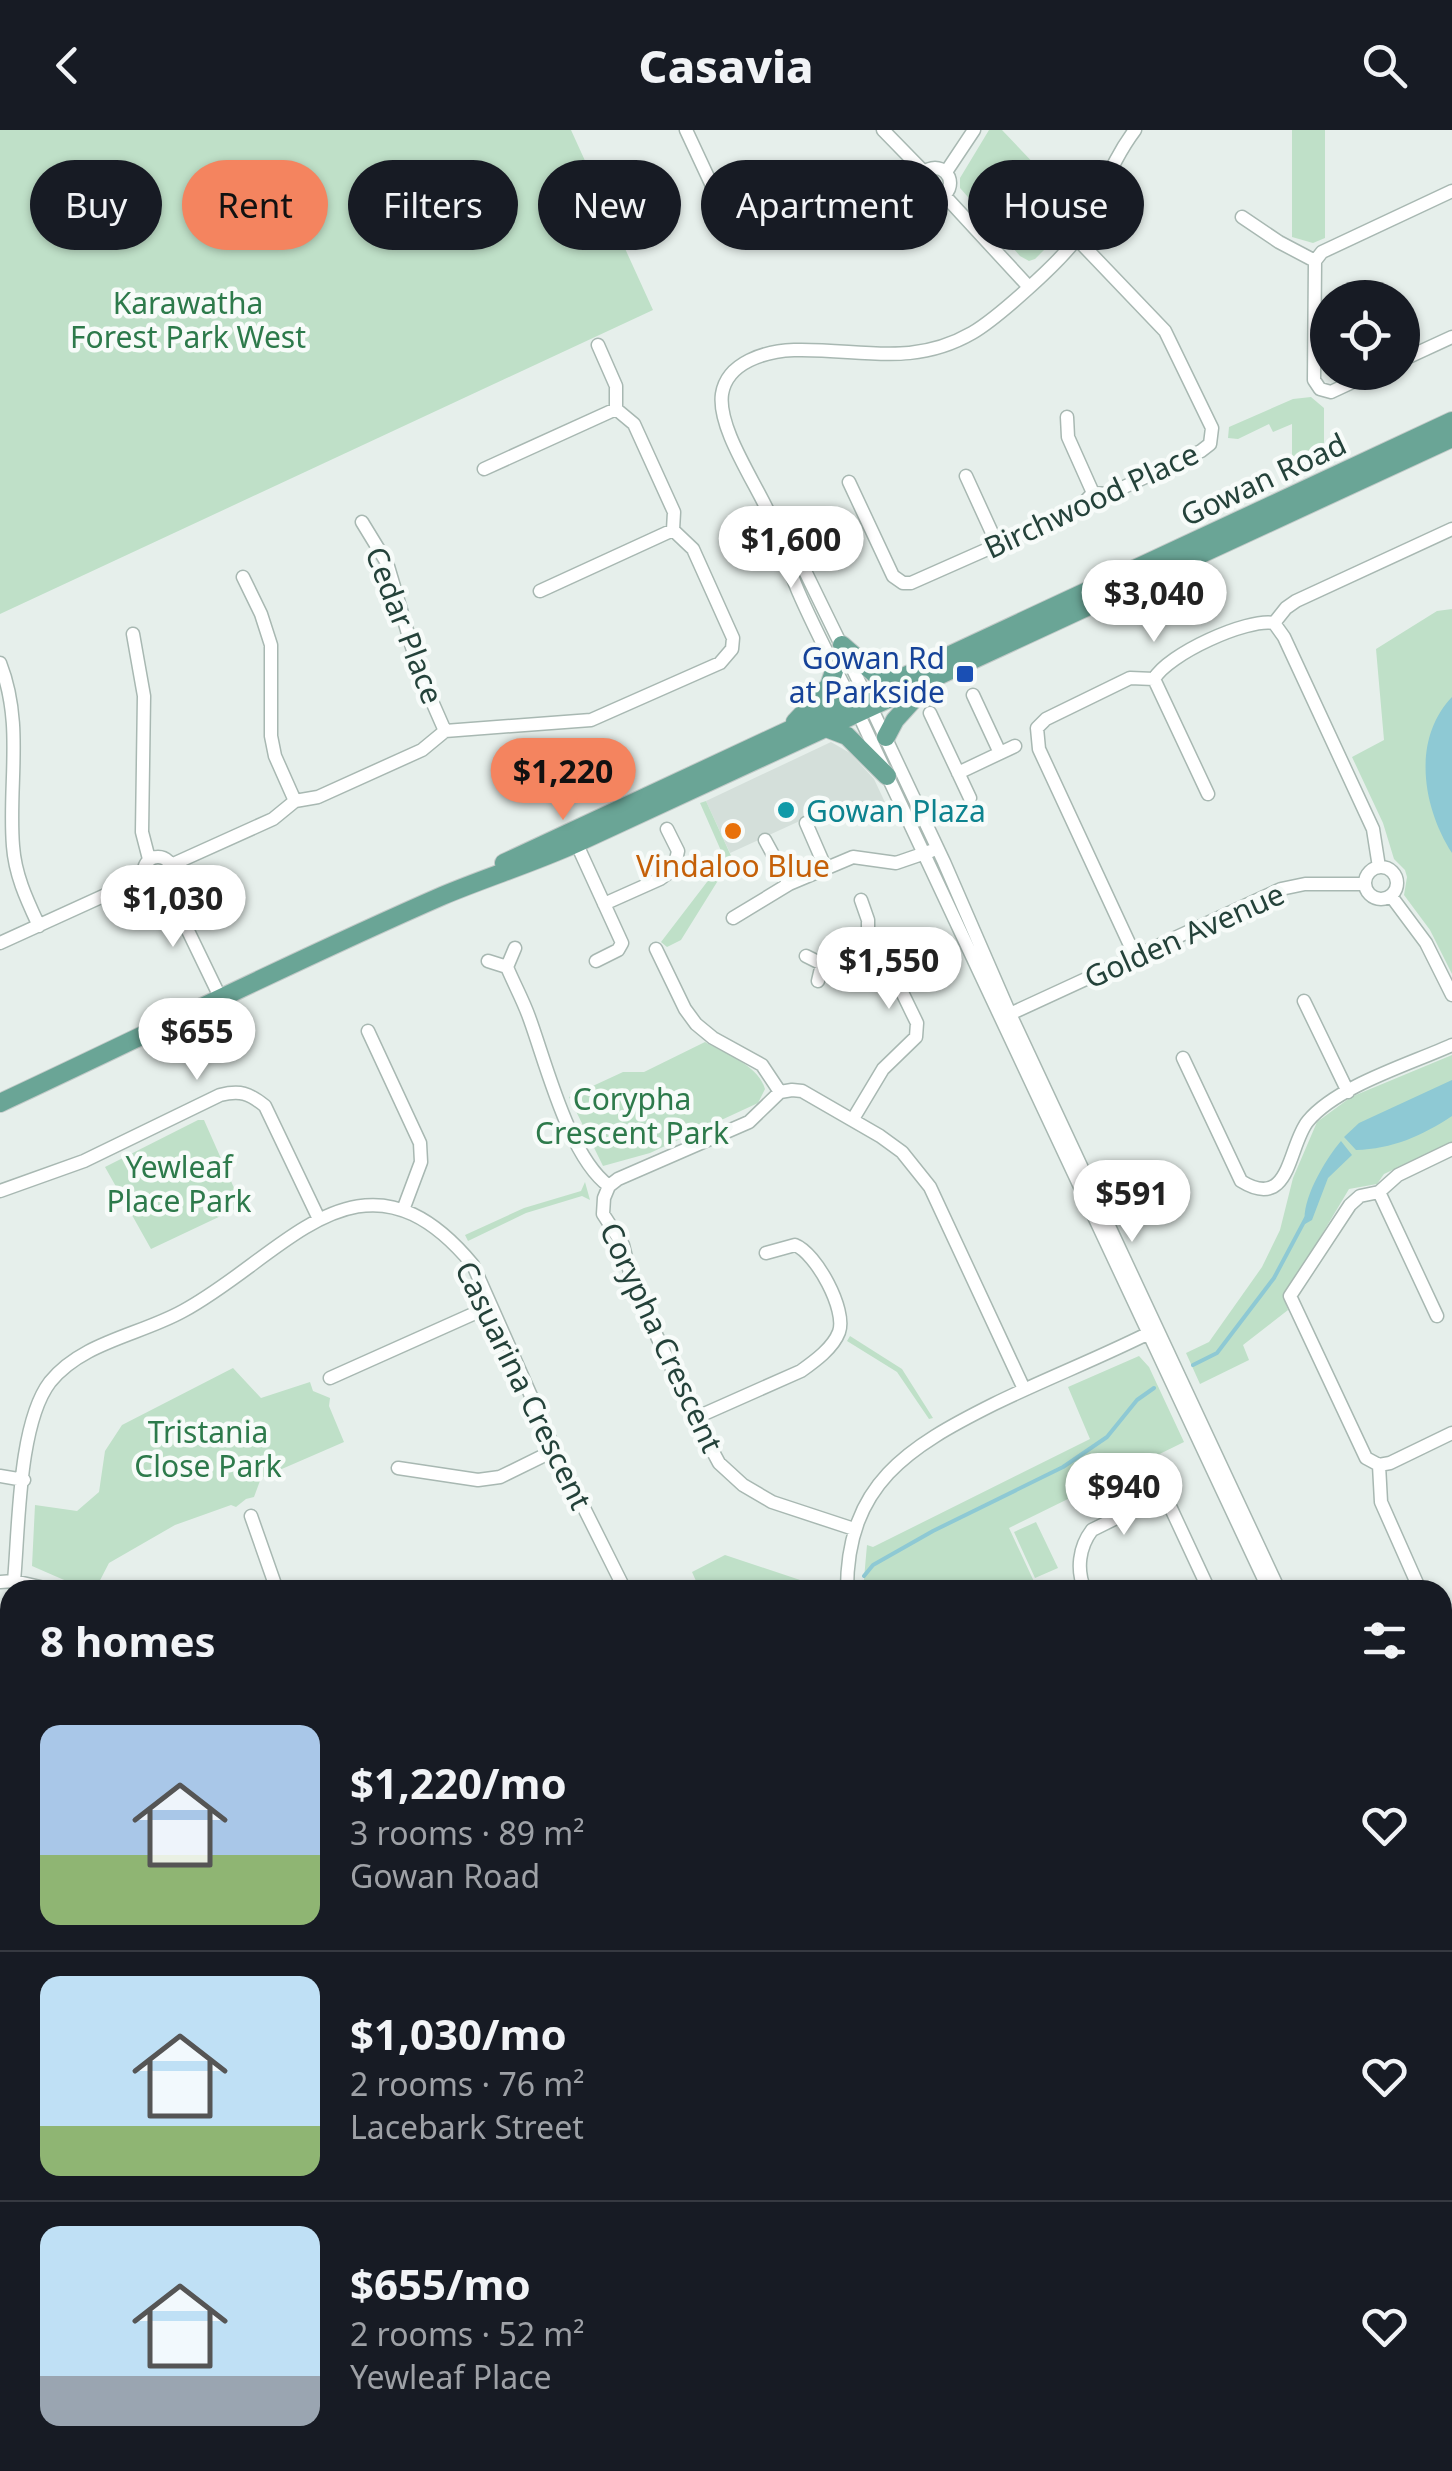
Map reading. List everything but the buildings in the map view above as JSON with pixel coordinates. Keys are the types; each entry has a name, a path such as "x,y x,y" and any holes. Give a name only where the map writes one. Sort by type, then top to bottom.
{"main road":[{"name":"Gowan Road","path":"0,1103 446,894 464,882 826,728 890,682 1452,422"},
{"name":"Gowan Road","path":"574,837 788,729 932,680 1452,438"},
{"path":"842,645 865,667 890,682"},
{"path":"788,729 829,686 835,668"},
{"path":"886,737 895,720 932,680"},
{"path":"826,728 847,736 887,776"}],"street":[{"path":"686,130 701,162"},
{"path":"883,130 912,160"},
{"path":"948,169 974,130"},
{"path":"1115,160 1136,130"},
{"path":"1316,280 1316,261 1322,252 1452,191"},
{"path":"948,198 1028,286"},
{"path":"1242,218 1316,261"},
{"path":"1066,250 976,331 922,354 864,356 794,350 743,363 731,374 722,392 723,418 772,520 798,590 835,668 886,737 938,848 1265,1580"},
{"name":"Birchwood Place","path":"849,482 892,576 912,583 1078,509 1093,493 1109,494 1210,444 1212,428 1165,331 1087,250"},
{"path":"1420,352 1452,337"},
{"path":"598,345 616,386 616,409"},
{"path":"484,469 616,409"},
{"path":"171,865 273,819 295,802 318,797 422,750 446,731 591,720 720,662 732,649 733,638 693,549 673,530 674,512 634,424 616,409"},
{"path":"1067,417 1068,437 1093,493"},
{"path":"966,476 998,546"},
{"path":"772,520 806,573 842,645 887,776 1274,1580"},
{"name":"Cedar Place","path":"362,522 387,563 420,674 446,731"},
{"path":"1274,623 1296,601 1452,529"},
{"path":"540,591 673,530"},
{"path":"242,577 271,645 271,736 275,756 295,802"},
{"path":"1154,679 1166,662 1243,626 1260,620 1274,623 1284,636 1373,829 1379,867"},
{"path":"133,634 144,696 142,832 149,859 144,867 145,877 156,885 164,883 170,877 171,865 164,858 149,859"},
{"path":"0,663 15,728 15,864 39,926"},
{"path":"1135,956 1035,738 1037,728 1046,719 1130,678 1154,679"},
{"path":"1154,679 1208,794"},
{"path":"972,694 1000,753"},
{"path":"930,713 970,798"},
{"path":"958,772 1015,746"},
{"path":"806,823 826,869"},
{"path":"604,904 674,870 678,852 667,828"},
{"path":"574,837 622,943 618,950 596,961"},
{"path":"766,840 789,884"},
{"path":"733,918 789,884 853,857 896,862 938,848"},
{"path":"1379,867 1396,878 1397,888 1381,900 1372,897 1365,884 1367,875 1379,867"},
{"path":"0,943 145,877"},
{"path":"164,883 220,998"},
{"name":"Golden Avenue","path":"1010,1014 1281,889 1305,884 1365,884"},
{"path":"1391,896 1426,943 1452,995"},
{"path":"861,900 868,920 868,942"},
{"path":"822,964 868,942"},
{"path":"854,1119 883,1069 916,1037 917,1023 882,951 868,942"},
{"path":"514,948 507,967 545,1071 590,1168 609,1186"},
{"path":"656,949 686,1009 712,1038 762,1066 780,1092 802,1091 854,1119 902,1152 930,1186 1024,1390"},
{"path":"806,956 822,964"},
{"path":"488,961 507,967"},
{"path":"818,981 822,964"},
{"path":"1304,1002 1348,1092"},
{"path":"7,1580 36,1406 50,1382 69,1363 197,1304 318,1217 372,1206 403,1210 421,1162 420,1144 368,1032"},
{"path":"1183,1058 1241,1181 1253,1188 1269,1188 1284,1178 1304,1125 1322,1106 1452,1045"},
{"path":"0,1192 84,1161 220,1095 236,1091 250,1094 265,1106 318,1217"},
{"name":"Corypha Crescent","path":"780,1092 764,1112 748,1122 618,1179 609,1186 604,1198 604,1214 624,1245 633,1284 695,1418 720,1462 742,1485 772,1502 854,1529"},
{"path":"1379,1466 1366,1458 1290,1296 1350,1205 1360,1196 1379,1192 1398,1175 1452,1150"},
{"path":"1379,1192 1437,1316"},
{"name":"Casuarina Crescent","path":"403,1210 455,1244 472,1265 554,1450 619,1580"},
{"path":"695,1418 801,1371 839,1334 842,1318 813,1257 795,1246 766,1253"},
{"path":"330,1378 492,1306"},
{"path":"847,1580 854,1529 877,1487 920,1443 1154,1331"},
{"path":"1379,1466 1452,1433"},
{"path":"398,1468 478,1480 500,1478 554,1450"},
{"path":"1379,1466 1381,1502 1416,1580"},
{"path":"1156,1474 1204,1580"},
{"path":"0,1476 24,1480"},
{"path":"1081,1580 1084,1540 1092,1530 1164,1494"},
{"path":"251,1516 273,1580"}],"shaded area":[{"path":"831,742 850,753 874,779 890,813 881,817 839,803 730,853 706,801"}],"green space":[{"name":"Karawatha Forest Park West","path":"0,130 571,130 585,160 538,160 538,250 626,250 653,310 0,614"},
{"path":"989,130 1002,130 1030,160 971,160"},
{"path":"1292,130 1325,130 1325,238 1313,243 1292,237"},
{"path":"968,165 968,197 960,188 960,178"},
{"path":"1015,250 1044,250 1029,261"},
{"path":"1311,397 1324,408 1324,465 1292,479 1292,424 1273,432 1269,424 1238,439 1228,438 1229,427 1293,399"},
{"path":"1452,609 1452,974 1430,930 1404,895 1405,870 1394,859 1383,823 1352,757 1384,740 1376,649 1437,611"},
{"path":"706,801 732,858 681,940 667,947 661,942 720,865 722,853 700,803"},
{"name":"Corypha Crescent Park","path":"705,1042 756,1073 765,1089 758,1103 650,1153 603,1166 569,1097 623,1072 644,1072"},
{"path":"1452,1055 1452,1142 1384,1174 1377,1184 1349,1189 1284,1298 1288,1310 1243,1345 1249,1360 1200,1384 1186,1353 1209,1342 1262,1267 1280,1230 1293,1178 1317,1122 1351,1097"},
{"name":"Yewleaf Place Park","path":"204,1120 242,1206 151,1249 105,1167"},
{"path":"585,1182 590,1200 582,1196 526,1213 468,1241 465,1235 524,1208 581,1191"},
{"path":"850,1336 902,1369 933,1418 929,1419 897,1372 847,1341"},
{"path":"1139,1356 1149,1367 1184,1442 1009,1528 1033,1580 864,1580 867,1545 873,1547 1090,1439 1068,1387"},
{"name":"Tristania Close Park","path":"233,1368 261,1398 310,1382 313,1391 330,1398 329,1406 344,1442 261,1478 254,1497 236,1507 231,1505 175,1525 109,1563 100,1580 64,1580 32,1566 35,1505 77,1511 99,1492 105,1451 122,1425"},
{"path":"1036,1522 1058,1568 1035,1578 1014,1532"},
{"path":"725,1555 800,1580 696,1580 692,1572"}],"water":[{"path":"1452,697 1452,853 1428,795 1426,753 1439,714"},
{"path":"1452,1080 1452,1116 1429,1130 1369,1149 1356,1150 1344,1137 1359,1123"},
{"path":"1341,1141 1352,1155 1328,1178 1312,1220 1305,1224 1310,1192"}],"waterway":[{"path":"1193,1365 1217,1353 1274,1278 1306,1218"},
{"path":"864,1576 873,1565 933,1531 1063,1467 1107,1437 1137,1400 1154,1388"}],"place":[{"name":"Gowan Rd at Parkside","path":"965,674"},
{"name":"Gowan Plaza","path":"786,810"},
{"name":"Vindaloo Blue","path":"733,831"}]}
